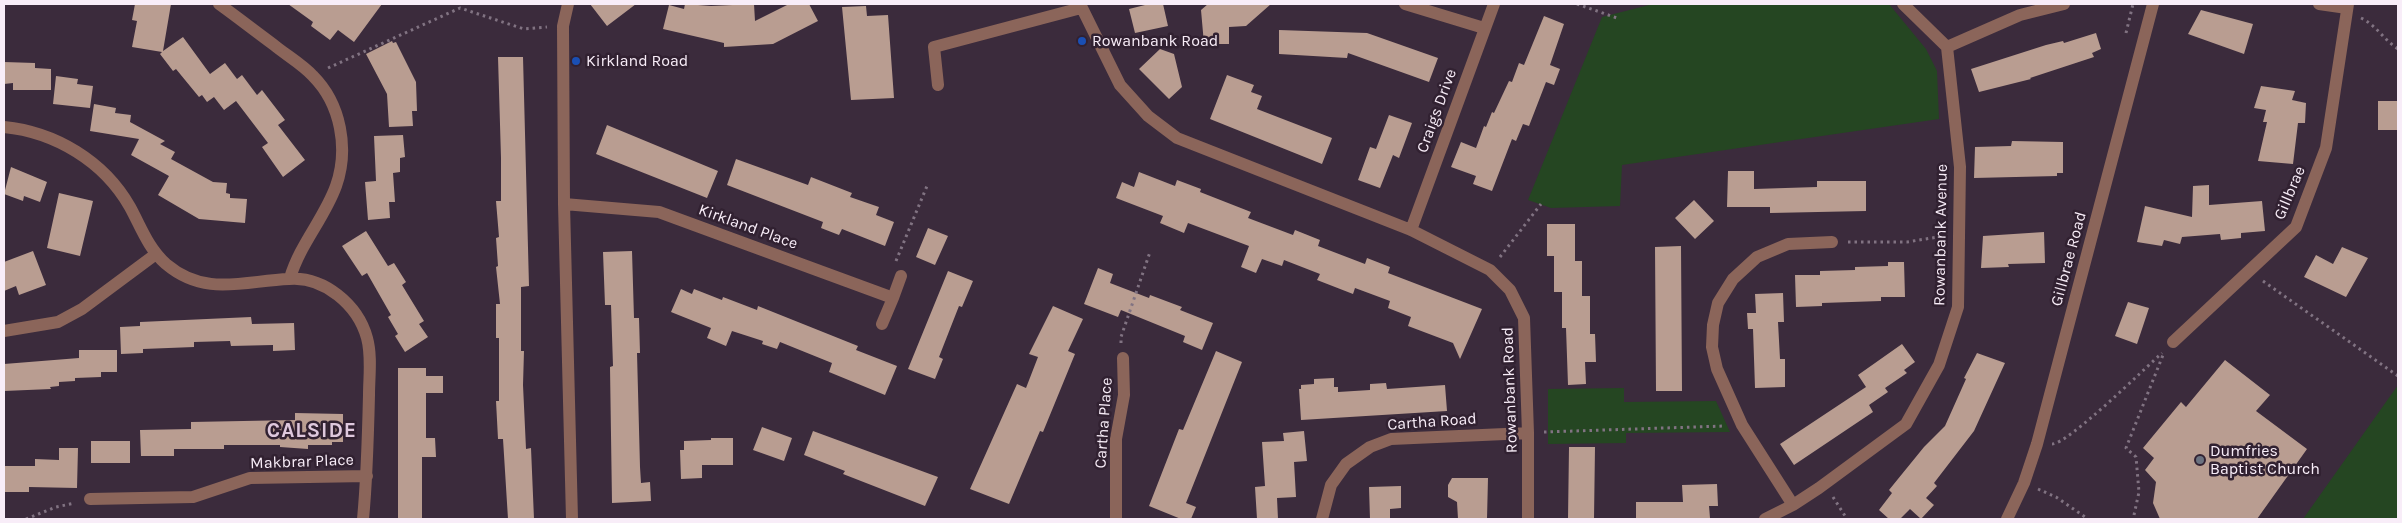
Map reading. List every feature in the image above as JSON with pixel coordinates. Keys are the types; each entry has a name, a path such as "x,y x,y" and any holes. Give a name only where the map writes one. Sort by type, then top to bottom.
{"street":[{"path":"219,4 235,9 312,75 331,101 337,116 341,132 342,161 335,187 322,215 308,236 290,278"},
{"path":"568,4 563,26 564,204 572,519"},
{"path":"1405,4 1484,28"},
{"name":"Craigs Drive","path":"1411,230 1494,4"},
{"path":"1903,4 1947,47 2018,9 2064,4"},
{"name":"Gillbrae Road","path":"2007,519 2024,483 2037,444 2153,4"},
{"path":"2320,4 2347,8"},
{"path":"938,85 934,47 985,35 1081,6"},
{"name":"Rowanbank Road","path":"1081,6 1120,85 1148,116 1177,138 1411,230 1490,270 1510,290 1524,318 1528,433 1528,519"},
{"name":"Gillbrae","path":"2169,346 2296,227 2326,148 2347,8"},
{"name":"Rowanbank Avenue","path":"1765,519 1793,505 1906,424 1939,364 1958,306 1960,167 1947,47"},
{"path":"4,127 34,132 52,139 85,157 117,188 156,254 178,272 206,284 232,286 290,278 319,284 332,291 354,311 362,324 370,353 368,476 363,519"},
{"name":"Kirkland Place","path":"564,204 659,212 893,298"},
{"path":"1793,505 1742,425 1717,369 1712,347 1713,325 1718,303 1733,279 1757,258 1788,244 1832,242"},
{"path":"4,331 58,322 82,309 156,254"},
{"path":"882,324 902,276"},
{"name":"Cartha Place","path":"1116,519 1116,439 1124,395 1123,358"},
{"name":"Cartha Road","path":"1322,519 1331,484 1346,464 1370,447 1391,439 1528,433"},
{"name":"Makbrar Place","path":"90,499 193,497 250,478 368,476"}],"path":[{"path":"1577,4 1617,18"},
{"path":"312,75 460,8 524,29 563,26"},
{"path":"2347,8 2370,23 2390,44 2398,49"},
{"path":"902,276 896,262 927,186"},
{"path":"1490,270 1541,204"},
{"path":"1832,242 1907,242 1959,234"},
{"path":"1123,358 1121,337 1150,252"},
{"path":"2250,272 2398,376"},
{"path":"2037,444 2058,444 2080,428 2169,346"},
{"path":"2134,515 2139,492 2136,457 2126,448 2169,346"},
{"path":"1528,433 1742,425"},
{"path":"2024,483 2056,497 2088,519"},
{"path":"1824,484 1847,519"},
{"path":"26,519 56,507 90,499"}],"green space":[{"path":"1653,4 1889,4 1926,49 1937,71 1939,119 1622,165 1620,206 1551,208 1528,200 1602,17"},
{"path":"2398,385 2398,519 2303,519"},
{"path":"1624,388 1624,402 1716,401 1730,432 1626,433 1626,443 1548,444 1548,389"}],"building":[{"path":"135,4 171,4 163,51 183,37 210,74 225,63 237,79 242,75 257,95 262,90 285,120 278,125 305,160 283,177 262,147 268,143 236,101 224,110 214,97 207,102 202,95 199,97 176,69 173,71 160,54 162,52 132,47 137,21 132,20"},
{"path":"288,4 382,4 354,42 338,30 330,40 311,26 313,22"},
{"path":"590,4 636,4 607,26"},
{"path":"685,4 711,6 754,4 755,21 789,4 809,4 818,21 773,44 724,47 724,43 663,29 669,5 684,9"},
{"path":"1149,4 1163,4 1168,26 1135,33 1129,9"},
{"path":"1208,4 1271,4 1246,26 1229,27 1229,44 1204,44 1201,10"},
{"path":"866,6 867,16 888,15 894,98 851,100 842,7"},
{"path":"2201,10 2253,24 2244,54 2188,34"},
{"path":"1544,16 1564,24 1550,65 1560,69 1554,85 1546,82 1529,126 1523,124 1516,141 1512,139 1492,191 1473,184 1476,176 1451,167 1461,142 1476,148 1484,126 1486,127 1492,112 1494,113 1509,81 1512,82 1519,63 1524,65"},
{"path":"1279,30 1367,33 1438,58 1429,82 1348,53 1347,58 1279,54"},
{"path":"2096,33 2101,49 2092,53 2094,57 2031,79 1979,92 1971,69 2046,45 2063,41 2064,43"},
{"path":"392,41 393,43 396,42 416,82 417,111 412,111 413,126 389,127 387,94 366,54"},
{"path":"1160,49 1174,54 1182,87 1169,99 1139,69"},
{"path":"498,57 523,57 529,286 521,287 521,351 524,351 523,385 526,449 531,448 534,519 508,519 503,439 498,439 496,401 499,401 499,338 496,338 496,304 500,304 496,267 498,266 496,238 499,237 496,201 501,201 501,158"},
{"path":"4,62 35,63 35,68 51,69 51,90 13,90 13,83 4,84"},
{"path":"1227,75 1254,85 1251,92 1262,96 1257,109 1332,138 1322,164 1210,119"},
{"path":"56,76 78,79 77,84 93,86 90,108 53,104"},
{"path":"2261,86 2295,91 2292,100 2306,103 2305,123 2298,123 2293,164 2258,161 2267,122 2263,122 2266,110 2254,108"},
{"path":"2378,101 2398,101 2398,130 2378,130"},
{"path":"94,104 116,108 115,113 131,115 130,122 165,141 160,144 175,152 171,159 213,182 227,183 226,193 230,194 230,198 247,199 245,223 199,219 158,195 169,176 131,155 139,139 90,131"},
{"path":"1389,115 1412,123 1399,158 1393,155 1380,188 1358,180 1370,147 1376,149"},
{"path":"607,125 718,171 707,198 596,154"},
{"path":"403,135 405,157 400,158 400,172 393,173 395,202 389,202 390,218 368,220 365,182 376,181 374,136"},
{"path":"2012,141 2063,142 2063,173 2057,173 2057,176 1974,178 1975,147 2011,146"},
{"path":"736,159 808,185 811,177 852,193 850,197 879,207 876,215 894,222 885,246 842,229 839,235 821,228 823,222 727,185"},
{"path":"11,167 47,182 40,202 24,196 23,201 4,194"},
{"path":"1728,171 1754,171 1754,189 1817,187 1817,181 1866,181 1866,211 1770,213 1770,207 1727,207"},
{"path":"1139,172 1175,186 1177,180 1201,189 1200,192 1251,212 1248,218 1293,235 1295,230 1320,240 1318,246 1365,264 1367,258 1390,267 1388,273 1482,309 1460,359 1453,343 1408,326 1411,317 1388,308 1390,301 1355,288 1353,294 1317,280 1320,274 1284,260 1282,266 1262,259 1256,273 1241,267 1249,246 1188,223 1184,233 1160,223 1163,216 1116,198 1122,182 1134,187"},
{"path":"2209,185 2209,205 2262,201 2265,231 2241,233 2241,238 2221,240 2220,234 2182,237 2180,244 2164,240 2162,246 2137,242 2145,206 2192,217 2193,186"},
{"path":"59,193 93,201 80,256 47,248"},
{"path":"1694,200 1714,221 1695,239 1675,218"},
{"path":"1547,224 1575,224 1575,261 1582,261 1582,296 1590,296 1590,334 1595,334 1596,362 1585,362 1586,384 1568,385 1566,328 1562,328 1562,292 1554,292 1554,256 1547,256"},
{"path":"928,228 948,236 935,265 916,257"},
{"path":"366,231 388,266 394,263 406,282 402,285 424,321 419,324 428,337 405,352 395,336 398,334 388,317 391,315 367,273 362,276 342,246"},
{"path":"2044,232 2045,263 2008,264 2009,267 1981,268 1983,236"},
{"path":"1681,246 1682,391 1656,391 1655,247"},
{"path":"2342,247 2368,258 2346,297 2304,277 2316,255 2333,264"},
{"path":"33,251 46,285 19,295 16,286 4,291 4,262"},
{"path":"632,251 634,318 639,318 640,353 637,353 641,483 650,482 651,501 612,503 610,367 613,366 611,305 605,305 603,252"},
{"path":"1888,262 1904,262 1905,297 1881,297 1881,301 1822,303 1822,306 1796,307 1795,275 1820,275 1820,271 1855,270 1855,267 1888,266"},
{"path":"1098,268 1113,274 1110,283 1149,298 1150,295 1182,307 1180,310 1213,323 1202,350 1183,342 1185,336 1121,310 1118,317 1084,304"},
{"path":"948,271 973,281 962,307 959,306 939,357 943,359 935,379 908,369"},
{"path":"681,289 692,294 694,289 722,300 723,297 757,310 758,306 858,346 856,350 897,366 885,395 829,372 832,363 780,342 777,349 762,344 763,341 732,331 726,346 707,338 711,328 671,312"},
{"path":"1783,293 1784,322 1778,322 1780,359 1785,359 1785,387 1755,388 1753,329 1748,329 1747,313 1756,313 1755,294"},
{"path":"2128,302 2149,308 2137,344 2115,336"},
{"path":"1053,306 1083,319 1068,351 1075,354 1043,432 1040,431 1009,504 970,489 1017,384 1026,388 1038,357 1029,354"},
{"path":"251,317 252,324 294,323 295,350 273,351 273,345 231,346 230,341 194,342 194,347 143,349 143,353 121,354 120,327 140,326 140,322"},
{"path":"1902,344 1915,362 1904,370 1907,373 1885,388 1888,392 1869,405 1873,412 1794,465 1780,444 1866,387 1858,375"},
{"path":"79,350 117,350 117,372 101,372 101,377 75,378 75,381 59,382 59,386 50,387 51,389 4,391 4,364 79,358"},
{"path":"1216,351 1242,362 1186,503 1196,507 1191,519 1181,519 1149,506 1179,429 1183,430"},
{"path":"1977,353 2005,363 1974,431 1934,483 1937,486 1926,498 1934,505 1921,519 1910,509 1900,519 1889,519 1879,510 1892,493 1889,490 1924,447 1945,426 1966,379 1964,378"},
{"name":"Dumfries Baptist Church","path":"2225,360 2270,395 2256,411 2307,449 2257,519 2160,519 2153,503 2156,482 2145,470 2154,458 2143,448 2181,402 2186,407"},
{"path":"398,368 426,368 426,376 443,376 443,393 426,393 426,438 435,438 436,457 422,457 422,519 398,519"},
{"path":"1334,378 1334,387 1338,387 1338,392 1370,390 1370,384 1386,383 1387,389 1445,385 1447,411 1301,420 1299,389 1301,389 1301,385 1314,384 1314,379"},
{"path":"295,413 343,414 343,442 332,442 332,445 308,445 308,449 280,447 280,445 224,445 224,449 174,449 174,456 141,456 140,430 191,429 191,422 295,420"},
{"path":"762,427 792,438 784,461 753,450"},
{"path":"813,431 938,477 925,506 843,474 845,471 804,455"},
{"path":"1304,431 1307,461 1294,462 1296,497 1277,498 1278,519 1257,519 1255,487 1265,486 1262,442 1284,441 1283,433"},
{"path":"711,438 733,438 733,465 702,465 702,478 681,479 680,450 684,450 684,441 711,440"},
{"path":"91,441 130,441 130,463 91,463"},
{"path":"1569,447 1595,447 1594,519 1568,519"},
{"path":"59,448 78,448 77,488 29,487 29,492 4,492 4,466 35,466 35,459 59,460"},
{"path":"1452,478 1488,478 1487,519 1458,519 1457,502 1448,497 1448,485"},
{"path":"1717,484 1718,506 1709,506 1710,518 1636,519 1636,502 1683,502 1682,485"},
{"path":"1401,486 1401,508 1390,509 1390,519 1370,519 1369,487"}],"place":[{"name":"Rowanbank Road","path":"1082,41"},
{"name":"Kirkland Road","path":"576,61"},
{"name":"Dumfries Baptist Church","path":"2200,460"}],"district":[{"name":"CALSIDE","path":"312,431"}]}
